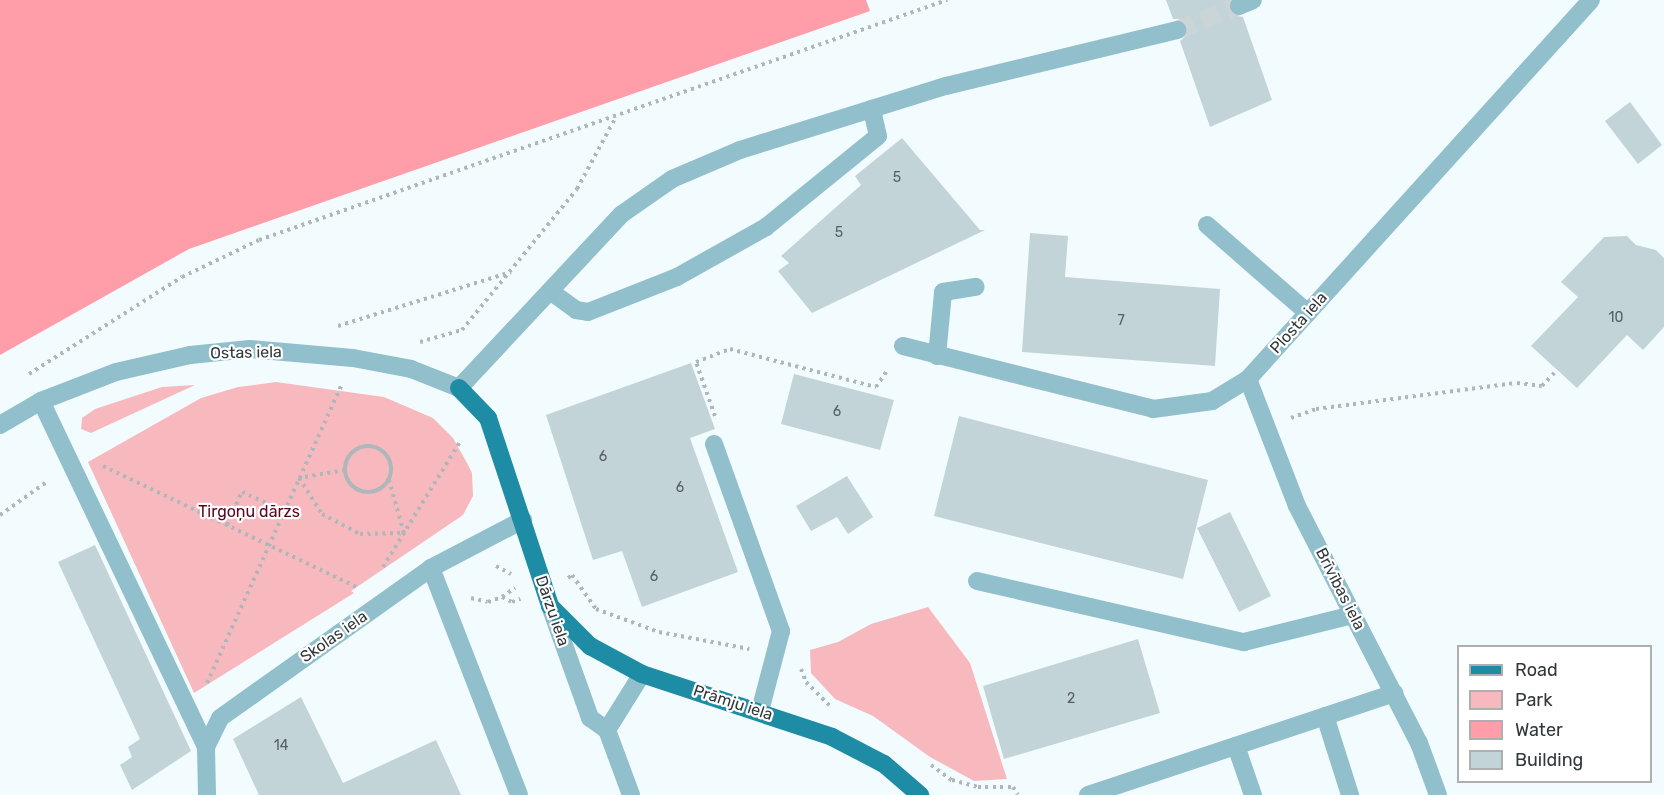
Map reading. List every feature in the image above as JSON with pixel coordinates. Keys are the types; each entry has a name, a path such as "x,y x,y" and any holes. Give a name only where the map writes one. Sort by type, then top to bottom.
{"main road":[{"name":"Ostas iela","path":"459,388 488,418"},
{"name":"Dārzu iela","path":"488,418 548,598"},
{"name":"Prāmju iela","path":"548,598 590,646 642,674 760,711 832,737 884,764 920,795"}],"street":[{"name":"Plosta iela","path":"903,346 1153,409 1212,401 1248,379 1591,0"},
{"path":"459,388 622,214 672,179 740,150 946,86 1177,30"},
{"path":"550,291 576,310 588,312 697,266 766,227 878,136 872,109"},
{"path":"1207,225 1308,313"},
{"path":"937,356 943,292 976,287"},
{"name":"Ostas iela","path":"0,425 41,401 116,372 190,355 250,349 353,358 411,369 459,388"},
{"name":"Brīvības iela","path":"1248,379 1297,506 1419,743 1438,795"},
{"path":"41,401 73,463 190,720 206,747"},
{"path":"714,444 781,631 760,711"},
{"name":"Skolas iela","path":"205,794 206,747 220,718 431,568 463,549 523,520"},
{"path":"431,568 519,795"},
{"path":"977,581 1244,642 1353,615"},
{"name":"Dārzu iela","path":"548,598 590,718 607,730 631,795"},
{"path":"607,730 642,674"},
{"path":"1088,795 1394,693"},
{"path":"1324,716 1350,795"},
{"path":"1236,746 1253,795"}],"path":[{"path":"20,379 182,277 259,240 947,0"},
{"path":"416,342 440,339 462,330 512,272 577,189 616,117"},
{"path":"338,326 512,272"},
{"path":"714,444 722,436 696,362 730,350 876,387 903,346"},
{"path":"190,720 353,358"},
{"path":"1316,408 1517,383 1542,386 1554,373"},
{"path":"378,576 460,442"},
{"path":"345,470 355,450 370,446 389,458 389,480 404,533"},
{"path":"0,515 73,463 97,463 365,590"},
{"path":"299,478 345,470"},
{"path":"345,470 352,485 367,492 383,487 389,480"},
{"path":"299,478 322,514 339,526 360,534 404,533"},
{"path":"227,525 242,492 284,511"},
{"path":"463,549 475,565 496,566 512,575 517,582 514,592 488,602 466,597"},
{"path":"502,597 512,602 548,598"},
{"path":"1013,787 1018,795"}],"green space":[{"name":"Tirgoņu dārzs","path":"276,382 384,397 433,418 453,438 467,463 472,473 473,496 463,515 351,591 354,593 194,693 88,462 201,398 238,387"},
{"path":"195,385 91,433 81,429 82,418 95,409 162,387"},
{"path":"928,607 970,663 1007,779 974,781 930,757 873,716 835,699 811,673 810,650 838,642 871,624"}],"water":[{"path":"0,0 866,0 870,11 189,249 0,355"}],"building":[{"path":"1166,0 1230,0 1232,15 1243,17 1272,100 1210,127 1180,41 1188,34 1188,27 1181,19 1173,19"},
{"path":"1630,102 1662,145 1638,164 1605,121"},
{"path":"902,138 980,230 985,230 812,313 778,271 789,263 781,256 861,185 855,176"},
{"path":"1030,233 1068,236 1065,277 1220,289 1215,366 1022,352"},
{"path":"1627,236 1636,245 1656,250 1664,258 1664,327 1643,350 1627,335 1577,388 1531,346 1578,297 1561,282 1604,237"},
{"path":"691,363 715,429 690,438 738,572 642,607 622,551 593,560 546,415"},
{"path":"794,374 894,400 880,450 781,424"},
{"path":"959,416 1208,480 1183,579 934,516"},
{"path":"847,476 873,517 848,534 837,517 811,531 796,506"},
{"path":"1230,512 1271,596 1239,612 1197,528"},
{"path":"95,545 191,751 132,790 120,765 132,757 128,747 140,739 58,562"},
{"path":"1138,639 1160,713 1004,759 983,686"},
{"path":"301,697 343,783 436,740 461,795 259,795 233,739"}],"tunnel":[{"path":"1177,30 1239,6"}]}
